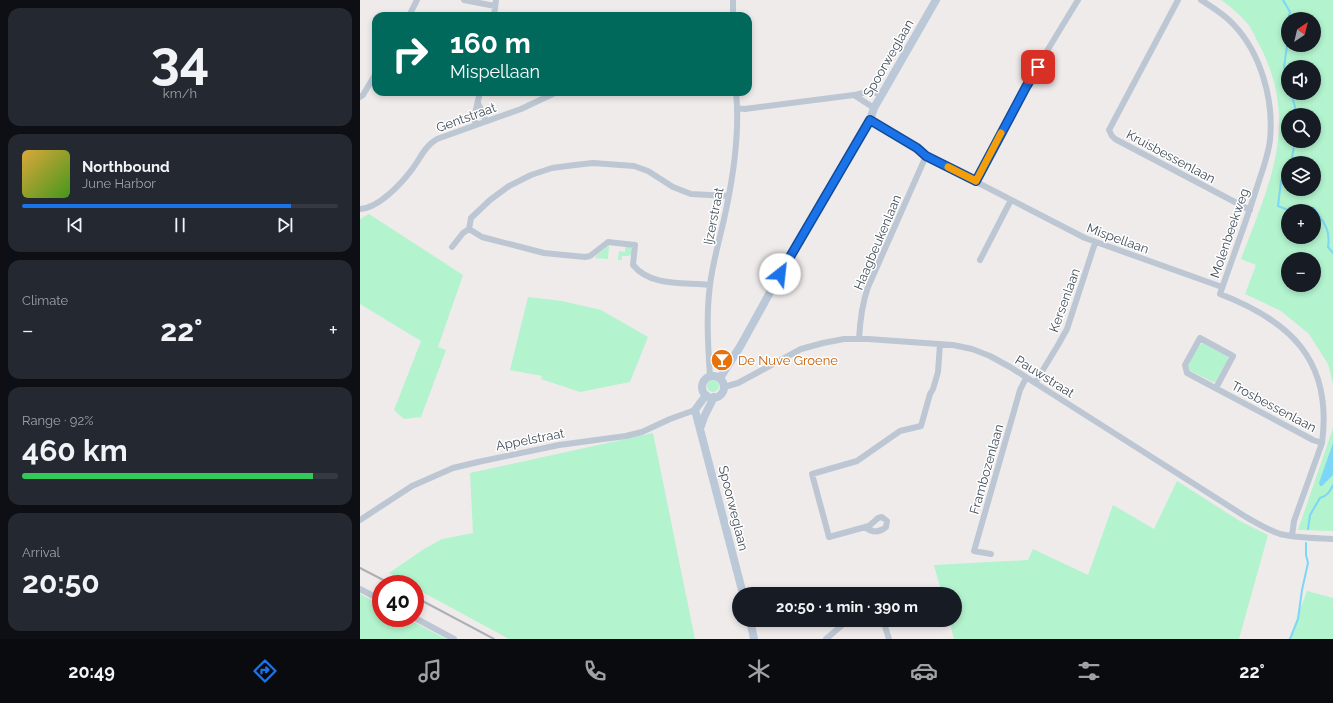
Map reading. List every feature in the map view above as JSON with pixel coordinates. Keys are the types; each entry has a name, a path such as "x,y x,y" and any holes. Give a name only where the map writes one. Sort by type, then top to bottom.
{"street":[{"path":"411,12 417,0"},
{"path":"464,0 496,3"},
{"path":"732,0 733,12"},
{"name":"Spoorweglaan","path":"720,378 741,345 795,246 870,120 881,95 936,0"},
{"path":"976,181 1026,87 1078,0"},
{"name":"Kruisbessenlaan","path":"1178,0 1110,130 1112,136 1115,139 1250,210"},
{"name":"Molenbeekweg","path":"1201,0 1232,23 1250,45 1259,65 1264,84 1269,109 1270,124 1270,140 1266,158 1250,210 1220,294 1239,302 1285,327 1305,346 1323,380 1326,404 1325,430 1322,443 1294,521 1292,536"},
{"path":"360,97 363,95 372,80"},
{"path":"737,108 871,92 881,95"},
{"path":"854,95 874,108"},
{"path":"476,124 474,118 479,96"},
{"name":"Gentstraat","path":"360,209 373,206 395,188 414,167 431,142 445,135 520,109 548,96"},
{"name":"Ijzerstraat","path":"710,376 707,345 710,284 733,167 737,108 736,96"},
{"path":"478,103 486,121"},
{"name":"Mispellaan","path":"870,120 917,148 926,156 1095,243 1222,288"},
{"name":"Haagbeukenlaan","path":"859,339 864,298 868,287 926,156"},
{"path":"452,247 463,233 469,229 471,218 490,200 509,186 552,168 593,163 634,166 648,171 673,187 691,194 728,196"},
{"path":"980,260 1011,200"},
{"path":"469,229 482,237 544,253 585,257 590,256 608,242 635,245 633,265 636,269 657,281 710,284"},
{"name":"Kersenlaan","path":"1035,383 1066,329 1095,243"},
{"name":"Trosbessenlaan","path":"1233,356 1200,338 1185,365 1187,373 1313,440 1322,443"},
{"name":"Pauwstraat","path":"724,387 738,383 801,349 844,339 940,344 972,349 990,356 1035,383 1246,517 1269,529 1292,536 1333,539"},
{"path":"865,527 829,537 812,474 857,461 900,431 922,426 930,394 938,372 940,344"},
{"name":"Trosbessenlaan","path":"1216,388 1237,350"},
{"path":"710,376 720,378 724,387 718,396 710,396 702,390 705,379 710,376"},
{"name":"Frambozenlaan","path":"991,554 974,550 1020,390 1026,378"},
{"path":"695,410 710,396"},
{"path":"701,427 710,396"},
{"name":"Spoorweglaan","path":"695,410 701,427 741,587"},
{"name":"Appelstraat","path":"360,520 412,486 453,468 559,445 626,436 642,432 670,419 695,410"},
{"path":"360,589 372,595"},
{"path":"424,623 454,639"},
{"path":"751,627 754,639"},
{"path":"826,639 840,627"},
{"path":"885,627 888,639"}],"green space":[{"path":"1221,0 1333,0 1333,383 1328,364 1309,334 1281,311 1245,294 1256,265 1241,259 1270,179 1276,154 1279,128 1278,102 1272,75 1253,32 1245,20"},
{"path":"369,214 463,275 438,347 446,350 421,417 404,419 394,410 421,341 360,304 360,219"},
{"path":"609,245 608,259 595,258 596,256"},
{"path":"625,246 631,247 632,253 629,256 622,256 622,260 618,260 619,251 625,252"},
{"path":"528,297 562,301 601,310 648,337 630,382 580,392 541,379 542,376 510,370"},
{"path":"1203,343 1227,356 1228,359 1216,382 1213,382 1189,370 1188,366 1199,345"},
{"path":"711,380 715,380 719,386 715,392 711,392 707,388 707,384"},
{"path":"1333,427 1333,531 1298,530 1332,431"},
{"path":"653,433 695,639 509,639 424,593 424,575 392,575 389,573 424,549 442,539 473,533 470,473"},
{"path":"1177,481 1240,521 1268,535 1239,639 954,639 951,627 962,627 962,587 940,587 934,565 1028,560 1033,549 1088,575 1113,505 1154,529"},
{"path":"1307,591 1333,598 1333,639 1289,639"},
{"path":"360,594 372,600 372,627 423,627 446,639 360,639"}],"water":[{"path":"1333,443 1333,475 1322,486 1320,486 1319,483"}],"waterway":[{"path":"1283,0 1290,12"},
{"path":"1285,60 1286,52"},
{"path":"1293,100 1295,108"},
{"path":"1292,156 1294,148"},
{"path":"1281,181 1278,206 1281,207"},
{"path":"1321,219 1327,230 1329,241 1328,247 1333,253"},
{"path":"1308,529 1310,515 1320,498 1325,496 1331,490 1333,485"},
{"path":"1290,639 1298,619 1308,563 1306,543"}],"railway":[{"path":"360,568 374,575"},
{"path":"424,602 494,639"}],"slow traffic":[{"path":"948,167 976,181 1001,133"}],"place":[{"name":"De Nuve Groene","path":"722,360"}],"route":[{"path":"780,274 870,120 917,148 926,156 976,181 1038,67"}]}
